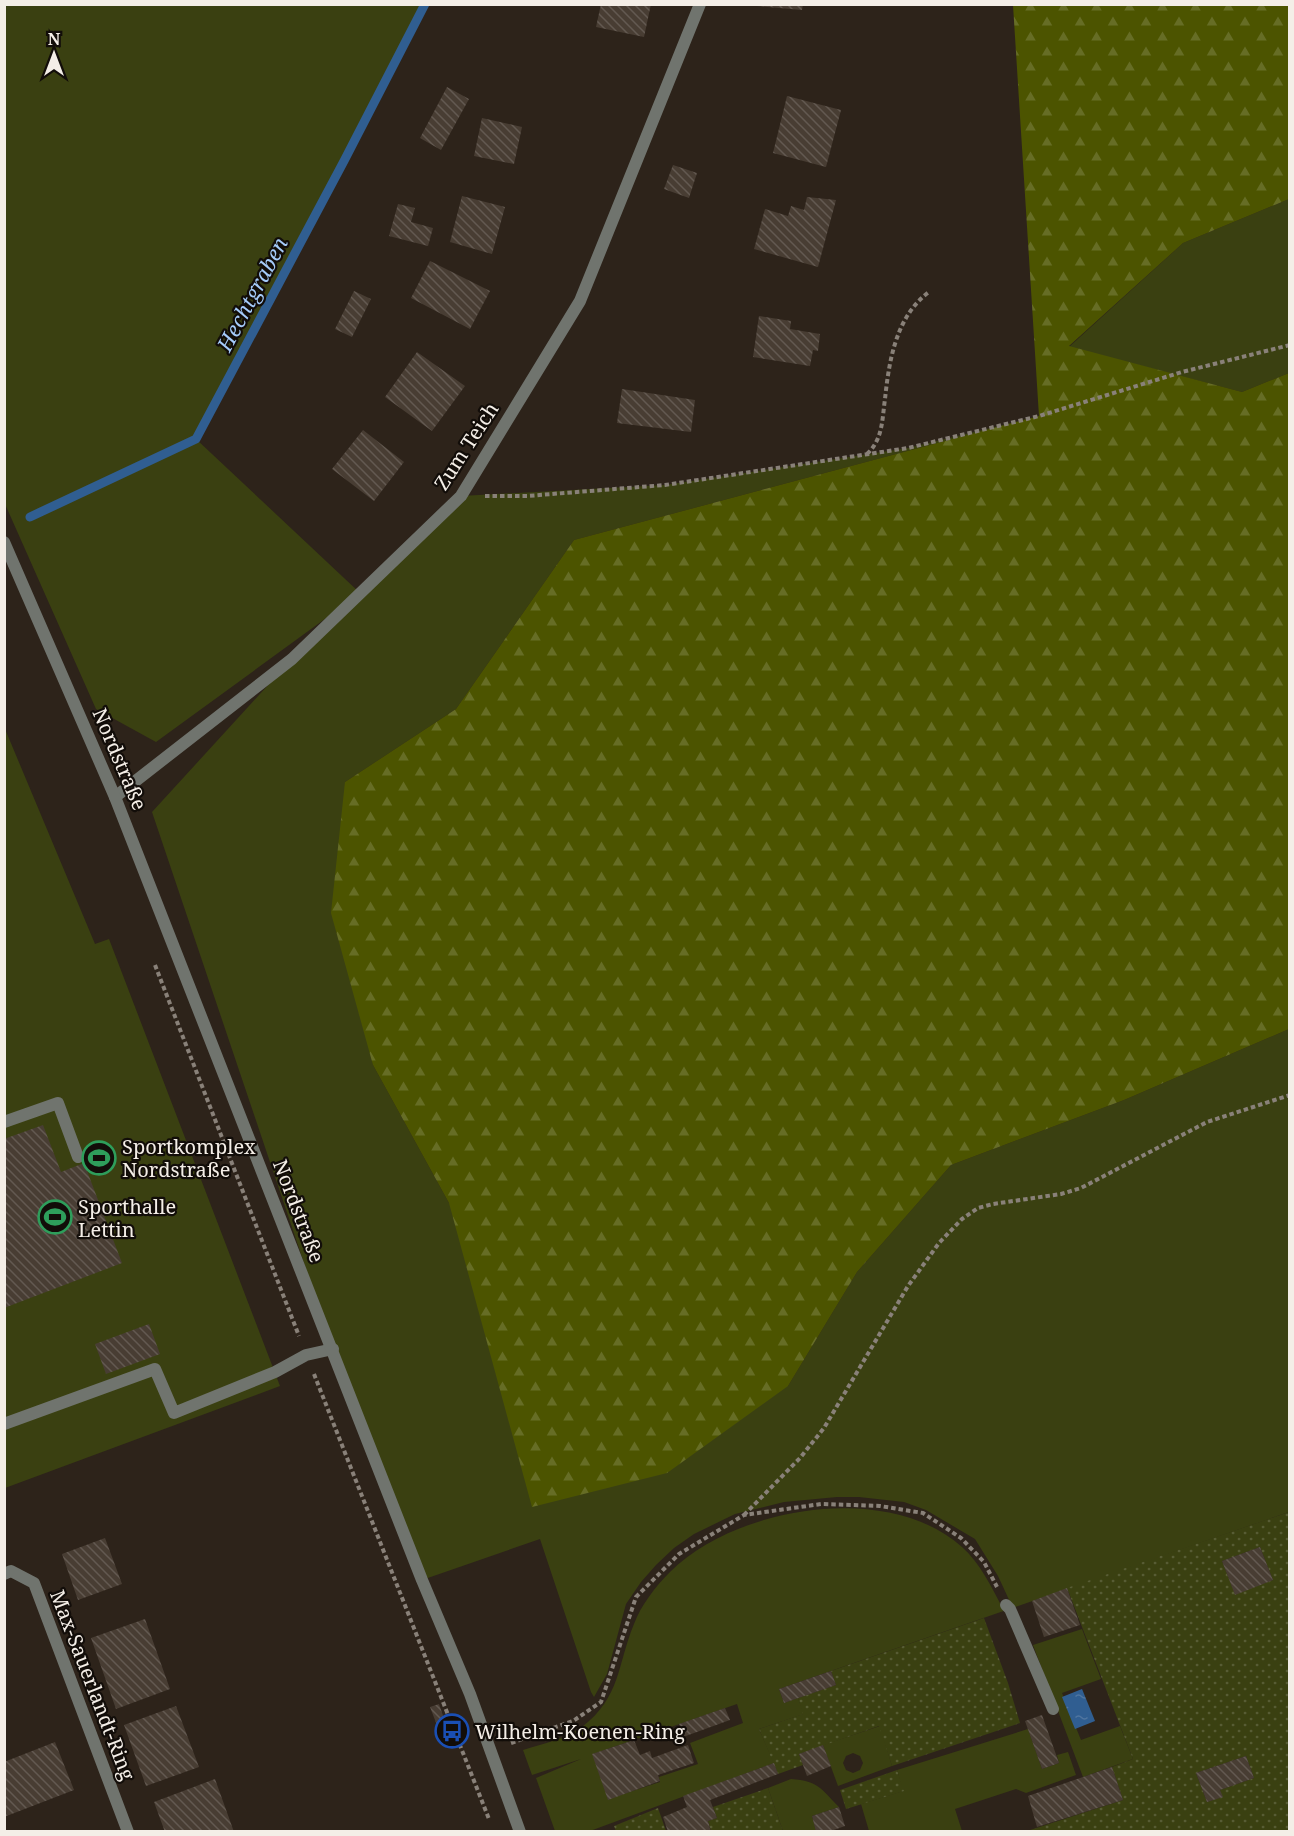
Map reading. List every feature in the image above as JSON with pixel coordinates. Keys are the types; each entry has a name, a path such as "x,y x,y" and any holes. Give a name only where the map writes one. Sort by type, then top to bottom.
{"street":[{"name":"Zum Teich","path":"116,797 292,659 461,496 580,301 700,4"},
{"name":"Nordstraße","path":"4,542 116,797 422,1580 470,1694 520,1832"},
{"path":"4,1122 58,1103 78,1157"},
{"path":"4,1424 155,1369 174,1413 275,1372 306,1355 333,1349"},
{"name":"Max-Sauerlandt-Ring","path":"4,1574 11,1571 33,1583 128,1832"},
{"path":"1006,1605 1010,1609 1053,1709"}],"path":[{"path":"866,455 874,447 882,431 890,362 905,317 917,301 929,292"},
{"path":"461,496 527,496 665,485 908,448 1040,416 1182,372 1290,345"},
{"path":"154,963 490,1820"},
{"path":"490,1750 573,1721 601,1702 636,1597 679,1554 744,1515 800,1458 824,1428 908,1286 939,1243 962,1219 978,1208 993,1204 1061,1194 1081,1188 1207,1122 1290,1095"},
{"path":"744,1515 821,1504 872,1506 923,1513 961,1538 984,1562 1006,1605"}],"green space":[{"path":"4,5 425,5 196,439 360,593 461,496 665,485 908,448 1039,416 574,540 456,709 345,782 373,1065 449,1203 788,1386 857,1272 951,1165 1124,1100 1289,1029 1289,1512 779,1689 784,1703 798,1698 804,1714 759,1729 774,1763 590,1831 555,1831 536,1778 581,1759 532,1775 523,1750 569,1735 595,1716 611,1692 628,1639 649,1596 670,1572 699,1549 733,1531 772,1518 813,1510 855,1509 895,1514 931,1526 962,1547 980,1567 1002,1607 1011,1604 998,1576 975,1539 926,1510 904,1502 859,1497 784,1502 735,1514 694,1534 656,1565 626,1604 607,1674 594,1697 540,1539 422,1580 333,1349 152,812 292,659 355,597 156,742 96,709 5,504","holes":["737,1704 743,1723 690,1743 698,1764 659,1777 660,1782 608,1799 593,1754"]},
{"path":"1013,5 1289,5 1289,199 1183,243 1069,346 1242,392 1289,373 1289,1029 1124,1100 951,1165 857,1272 788,1386 667,1473 532,1507 449,1203 373,1065 331,913 345,782 456,709 574,540 1039,416"},
{"path":"1289,199 1289,373 1242,392 1069,347 1183,243"},
{"name":"Sportkomplex Nordstraße","path":"5,729 95,944 109,939 280,1386 5,1488"},
{"path":"1289,1512 1289,1831 1024,1832 1123,1800 1112,1767 1133,1759 1067,1588","holes":["1260,1547 1273,1580 1235,1594 1222,1561","1246,1756 1254,1778 1220,1790 1222,1797 1207,1802 1196,1773"]},
{"path":"984,1618 1020,1723 892,1766 879,1726 799,1754 803,1765 778,1774 759,1729 803,1714 798,1698 836,1685 831,1671"},
{"path":"1082,1629 1101,1679 1062,1693 1081,1740 1120,1726 1133,1759 1083,1777 1033,1645"},
{"path":"880,1726 892,1766 838,1786 823,1745","holes":["853,1753 860,1756 863,1763 860,1770 853,1773 846,1770 843,1763 846,1756"]},
{"path":"1028,1729 1042,1769 1059,1763 1057,1755 1068,1752 1076,1775 1026,1793 1016,1789 955,1809 962,1831 869,1831 861,1804 903,1791 897,1770"},
{"path":"897,1770 904,1791 846,1809 840,1790"},
{"path":"791,1779 814,1784 839,1807 812,1816 816,1831 783,1831 768,1788"},
{"path":"768,1788 783,1831 711,1831 708,1821 717,1818 713,1807"},
{"path":"658,1808 666,1831 616,1831 614,1826"}],"water":[{"path":"1082,1689 1095,1721 1075,1729 1062,1697"}],"building":[{"path":"601,4 651,4 644,37 596,27"},
{"path":"757,4 803,4 802,10 757,6"},
{"path":"447,87 469,99 441,150 420,138"},
{"path":"787,96 841,110 826,167 773,153"},
{"path":"482,118 522,127 514,164 474,156"},
{"path":"673,165 697,173 689,198 664,189"},
{"path":"462,196 505,207 492,254 450,242"},
{"path":"807,197 836,200 818,267 754,249 765,209 788,216 791,206 804,210"},
{"path":"398,204 415,208 411,222 433,228 428,246 389,236"},
{"path":"430,261 490,291 470,329 411,298"},
{"path":"354,291 371,299 352,337 335,329"},
{"path":"759,316 791,321 790,329 820,334 818,351 813,350 810,366 753,357"},
{"path":"417,352 465,386 432,431 385,397"},
{"path":"622,389 695,400 691,432 617,423"},
{"path":"363,430 404,462 374,501 332,469"},
{"name":"Sporthalle Lettin","path":"43,1125 61,1172 84,1163 122,1263 4,1308 4,1139"},
{"path":"149,1324 160,1354 106,1374 95,1344"},
{"path":"105,1538 122,1584 78,1600 62,1554"},
{"path":"1260,1547 1273,1580 1235,1595 1222,1561"},
{"path":"1067,1588 1080,1625 1044,1637 1032,1601"},
{"path":"145,1619 170,1689 116,1709 91,1638"},
{"path":"831,1671 836,1685 784,1703 779,1689"},
{"path":"439,1704 448,1730 440,1733 430,1707"},
{"path":"176,1706 199,1767 146,1786 124,1725"},
{"path":"725,1708 730,1720 683,1737 679,1724"},
{"path":"1042,1715 1059,1763 1042,1769 1025,1721"},
{"path":"634,1740 640,1755 650,1751 652,1758 688,1745 694,1763 658,1775 660,1781 608,1800 592,1754"},
{"path":"55,1742 74,1790 4,1817 4,1762"},
{"path":"823,1745 831,1766 807,1776 799,1754"},
{"path":"1246,1756 1254,1778 1220,1790 1223,1797 1207,1802 1196,1773"},
{"path":"774,1763 778,1774 710,1800 717,1818 708,1821 711,1832 668,1832 663,1817 687,1807 683,1796"},
{"path":"1112,1767 1123,1800 1037,1827 1028,1796"},
{"path":"215,1779 234,1832 165,1832 154,1802"},
{"path":"839,1807 845,1826 828,1832 816,1832 812,1816"}],"waterway":[{"name":"Hechtgraben","path":"30,517 196,439 425,4"}],"place":[{"name":"Sportkomplex Nordstraße","path":"99,1158"},
{"name":"Sporthalle Lettin","path":"55,1217"},
{"name":"Wilhelm-Koenen-Ring","path":"452,1731"}]}
